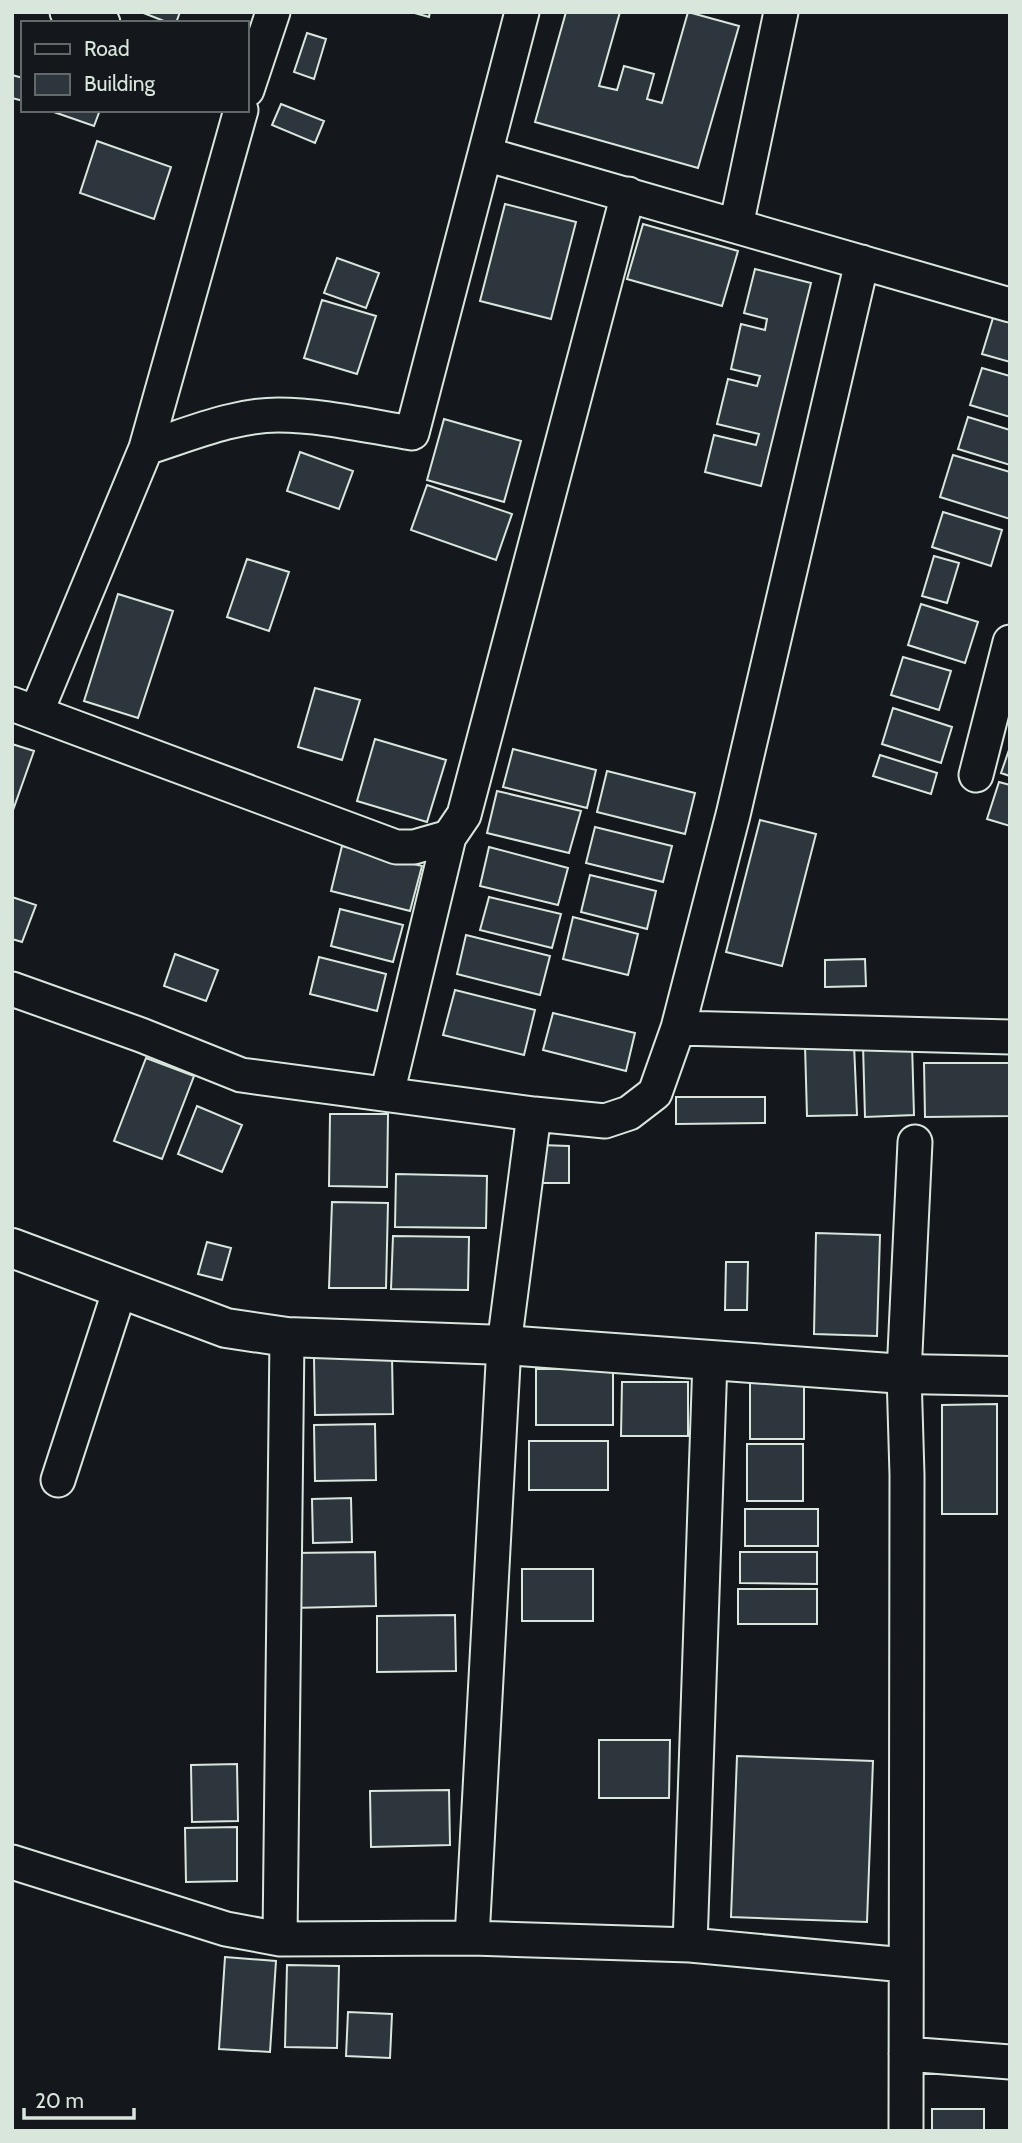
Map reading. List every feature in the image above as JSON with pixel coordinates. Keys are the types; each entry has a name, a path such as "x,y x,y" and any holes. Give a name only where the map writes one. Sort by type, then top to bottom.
{"street":[{"path":"67,12 96,21"},
{"path":"249,74 273,12"},
{"path":"146,448 221,424 275,415 301,416 412,433 522,12"},
{"path":"736,226 781,12"},
{"path":"240,112 146,448 24,708 396,847 414,846 449,837"},
{"path":"485,154 1010,306"},
{"path":"387,1094 449,837 464,815 628,194"},
{"path":"12,989 141,1035 241,1075 605,1121 629,1113 655,1093 678,1028 733,814 862,262"},
{"path":"976,775 1010,642"},
{"path":"678,1028 1010,1037"},
{"path":"472,1938 504,1345 534,1114"},
{"path":"906,2131 907,1475 904,1374 915,1142"},
{"path":"12,1248 226,1328 287,1338 504,1345 904,1374 1010,1376"},
{"path":"58,1480 120,1289"},
{"path":"280,1939 287,1338"},
{"path":"690,1945 710,1360"},
{"path":"12,1862 226,1929 280,1939 472,1938 690,1945 905,1965"},
{"path":"906,2054 1010,2063"}],"building":[{"path":"141,12 180,12 177,21 164,21"},
{"path":"411,12 430,12 429,17"},
{"path":"566,12 620,12 599,86 617,90 624,66 654,74 647,99 662,103 688,12 739,26 698,168 535,122"},
{"path":"307,33 326,39 314,79 294,72"},
{"path":"12,75 21,77 21,100 12,98"},
{"path":"281,104 324,121 315,143 272,125"},
{"path":"54,112 99,112 94,126"},
{"path":"97,141 171,167 154,219 80,193"},
{"path":"505,204 576,222 551,319 480,301"},
{"path":"643,224 738,251 722,306 627,279"},
{"path":"337,258 379,273 366,308 324,293"},
{"path":"755,269 811,283 761,486 705,472 714,435 756,445 759,434 717,424 728,379 757,386 760,376 731,369 741,324 765,330 767,319 744,313"},
{"path":"322,300 376,316 357,374 304,358"},
{"path":"996,308 1010,312 1010,362 982,354"},
{"path":"982,368 1010,376 1010,417 970,405"},
{"path":"968,417 1010,430 1010,465 958,449"},
{"path":"444,419 521,441 504,502 427,480"},
{"path":"300,452 353,471 339,509 287,491"},
{"path":"953,455 1010,472 1010,519 940,497"},
{"path":"427,485 512,514 496,560 411,530"},
{"path":"943,512 1002,530 991,566 932,547"},
{"path":"934,556 959,563 947,603 922,596"},
{"path":"247,559 289,572 269,631 227,617"},
{"path":"118,594 173,611 138,718 84,701"},
{"path":"921,604 978,622 965,663 908,645"},
{"path":"903,657 951,671 939,710 891,695"},
{"path":"315,688 360,700 342,760 298,747"},
{"path":"893,708 952,727 941,763 882,744"},
{"path":"375,739 446,760 427,822 357,801"},
{"path":"12,744 34,751 12,813"},
{"path":"1010,747 1010,776 1001,773"},
{"path":"513,749 596,770 587,808 503,787"},
{"path":"880,755 937,773 931,794 873,776"},
{"path":"607,771 695,793 685,834 597,812"},
{"path":"999,782 1010,785 1010,826 987,819"},
{"path":"497,791 581,811 569,853 487,833"},
{"path":"760,820 816,834 782,966 726,952"},
{"path":"595,827 672,846 663,882 586,863"},
{"path":"342,846 422,866 410,911 331,891"},
{"path":"489,847 568,868 558,905 480,886"},
{"path":"590,875 656,891 647,929 581,912"},
{"path":"12,897 36,905 22,942 12,939"},
{"path":"489,897 561,914 552,948 480,930"},
{"path":"340,909 403,925 393,962 331,946"},
{"path":"573,917 638,934 628,975 563,959"},
{"path":"466,935 550,956 540,995 457,974"},
{"path":"175,954 218,970 206,1001 164,986"},
{"path":"319,957 386,974 377,1011 310,994"},
{"path":"865,959 866,986 825,987 825,960"},
{"path":"455,990 535,1010 524,1055 443,1035"},
{"path":"553,1013 635,1033 626,1071 543,1050"},
{"path":"912,1043 914,1115 865,1117 863,1045"},
{"path":"854,1044 857,1115 807,1116 805,1045"},
{"path":"146,1058 194,1076 162,1159 114,1141"},
{"path":"924,1063 1010,1063 1010,1116 925,1117"},
{"path":"676,1097 765,1097 765,1123 676,1124"},
{"path":"197,1106 242,1125 222,1172 178,1154"},
{"path":"330,1114 388,1114 387,1187 329,1186"},
{"path":"540,1145 569,1146 569,1183 539,1183"},
{"path":"396,1174 487,1176 486,1228 395,1227"},
{"path":"332,1202 388,1203 386,1288 329,1288"},
{"path":"816,1233 880,1235 877,1336 814,1334"},
{"path":"393,1236 469,1237 468,1290 391,1289"},
{"path":"207,1242 231,1248 222,1280 198,1274"},
{"path":"726,1262 748,1262 747,1310 725,1310"},
{"path":"392,1356 393,1414 315,1415 314,1358"},
{"path":"536,1369 613,1369 613,1425 536,1425"},
{"path":"750,1380 804,1380 804,1439 750,1439"},
{"path":"622,1382 688,1382 688,1436 621,1436"},
{"path":"997,1404 997,1514 942,1514 942,1405"},
{"path":"375,1424 376,1480 315,1481 314,1425"},
{"path":"529,1441 608,1441 608,1490 529,1490"},
{"path":"747,1444 803,1444 803,1501 747,1501"},
{"path":"351,1498 352,1542 313,1543 312,1499"},
{"path":"745,1509 818,1509 818,1546 745,1546"},
{"path":"375,1552 376,1606 293,1608 292,1553"},
{"path":"740,1552 817,1552 817,1584 740,1583"},
{"path":"522,1569 593,1569 593,1621 522,1621"},
{"path":"738,1589 817,1589 817,1624 738,1624"},
{"path":"455,1615 456,1671 377,1672 377,1616"},
{"path":"599,1740 670,1740 669,1798 599,1798"},
{"path":"737,1756 873,1761 867,1922 731,1917"},
{"path":"237,1764 238,1821 192,1822 191,1765"},
{"path":"449,1790 450,1845 371,1847 370,1791"},
{"path":"237,1827 237,1881 186,1882 185,1828"},
{"path":"225,1957 276,1961 270,2052 219,2049"},
{"path":"287,1965 339,1966 337,2048 285,2047"},
{"path":"348,2012 392,2014 390,2058 346,2056"},
{"path":"932,2109 984,2109 984,2131 932,2131"}]}
